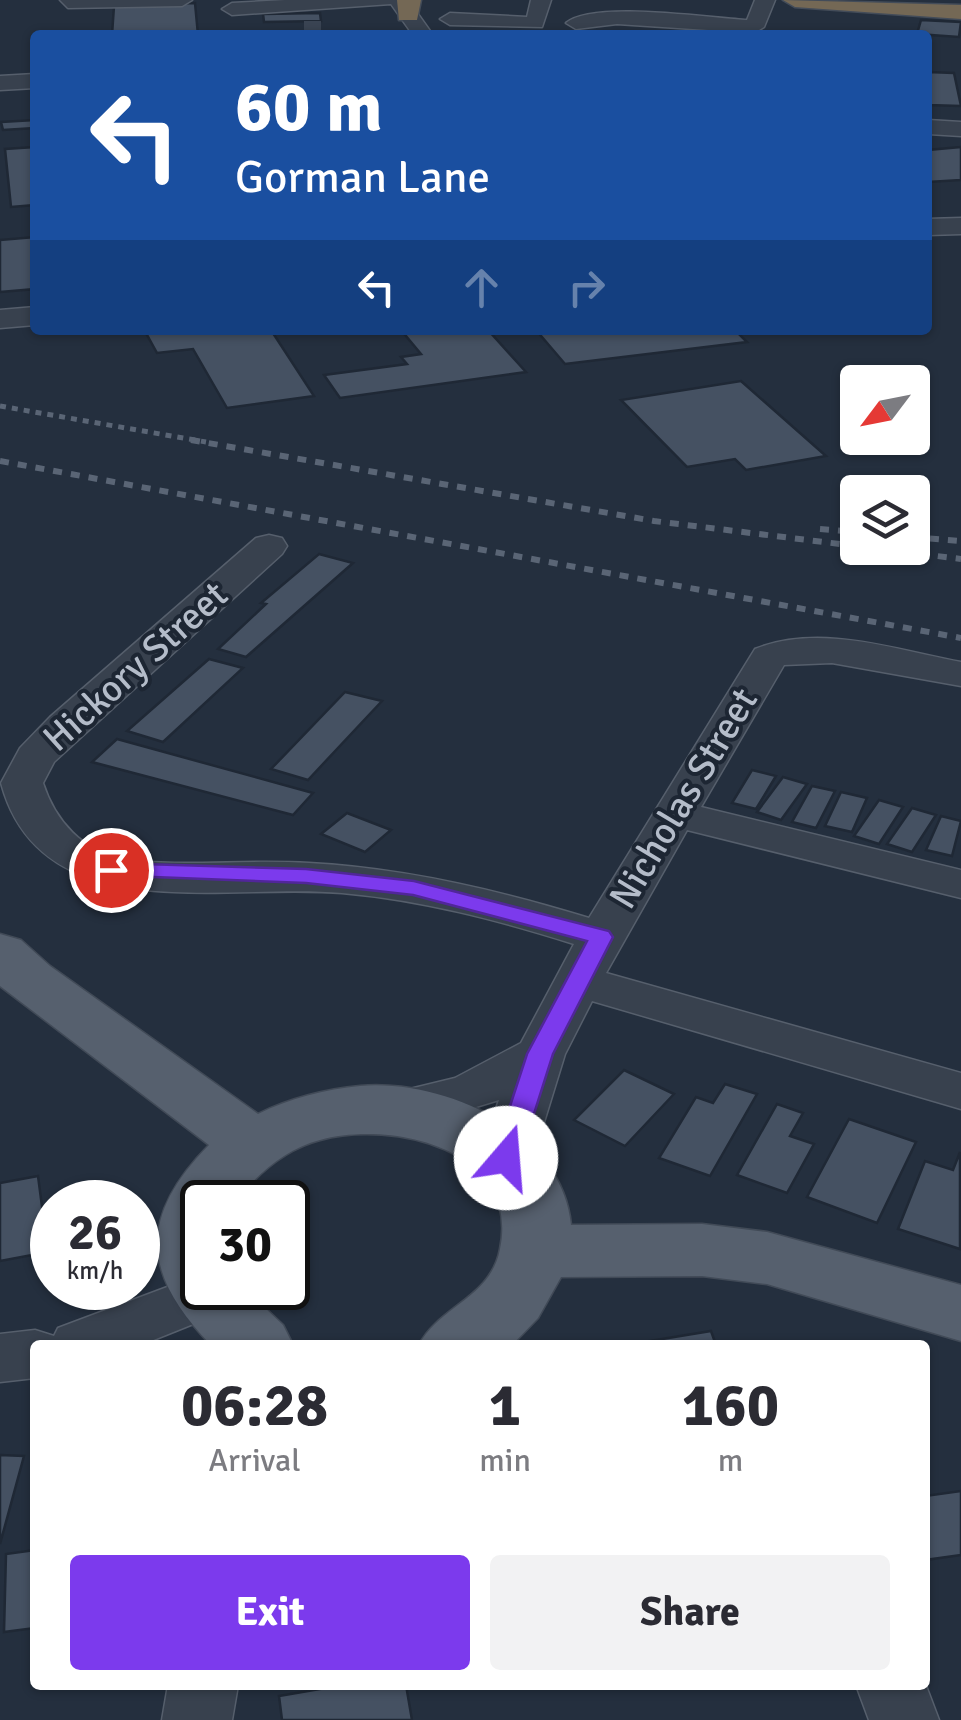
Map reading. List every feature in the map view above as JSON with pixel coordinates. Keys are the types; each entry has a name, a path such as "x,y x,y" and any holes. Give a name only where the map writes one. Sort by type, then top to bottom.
{"highway":[{"path":"796,0 961,12"}],"main road":[{"path":"0,952 29,980 250,1142"},
{"path":"212,1180 250,1142 312,1116 347,1108 400,1109 441,1118 476,1134 506,1158 526,1186 537,1217 537,1251 518,1294 481,1332 464,1340"},
{"path":"537,1251 702,1250 766,1258 961,1313"},
{"path":"216,1310 228,1325 250,1340"}],"street":[{"path":"69,6 182,0"},
{"path":"225,30 232,4 301,6 386,0"},
{"path":"494,0 496,22"},
{"path":"535,23 540,0"},
{"path":"576,24 583,0"},
{"path":"356,1 367,21 447,10 496,22 576,24 621,9 658,11 696,3 763,3 754,28 684,22 658,11 636,0"},
{"path":"684,22 696,3"},
{"path":"721,25 730,5"},
{"path":"0,82 30,81"},
{"path":"932,127 961,129"},
{"path":"932,227 961,226"},
{"path":"0,319 30,316"},
{"name":"Hickory Street","path":"269,546 64,726 26,772 25,798 34,818 76,858 98,868 144,874 306,876 414,888 601,937"},
{"name":"Nicholas Street","path":"506,1158 540,1054 601,937 761,666 776,652 810,650 961,674"},
{"path":"677,814 961,884"},
{"path":"578,981 961,1091"},
{"name":"Nicholas Street","path":"400,1109 469,1094 508,1077 540,1054"},
{"path":"93,1340 180,1305"},
{"path":"0,1358 30,1355"},
{"path":"196,1720 201,1690"},
{"path":"892,1690 904,1720"}],"building":[{"path":"195,3 198,30 112,30 114,6"},
{"path":"320,13 321,21 264,22 263,14"},
{"path":"921,20 961,22 959,37 918,30"},
{"path":"932,72 954,73 961,106 932,105"},
{"path":"30,120 30,128 3,130 1,122"},
{"path":"30,147 30,205 11,207 5,149"},
{"path":"961,147 961,180 932,182 932,150"},
{"path":"30,237 30,289 0,292 0,240"},
{"path":"147,335 274,335 314,396 227,408 193,349 157,353"},
{"path":"405,335 493,335 526,372 340,398 324,375 407,364 401,357 421,354"},
{"path":"540,335 740,335 747,342 565,364"},
{"path":"741,381 826,456 746,470 735,459 687,467 621,400"},
{"path":"319,554 353,563 246,657 218,649 266,604 261,603"},
{"path":"209,659 243,668 163,742 127,731"},
{"path":"345,692 382,701 308,780 271,769"},
{"path":"117,739 313,793 293,815 92,762"},
{"path":"752,770 776,776 756,809 732,803"},
{"path":"783,777 807,784 781,820 757,812"},
{"path":"812,786 835,791 816,828 792,822"},
{"path":"841,792 867,798 852,832 825,826"},
{"path":"879,800 903,807 879,844 854,836"},
{"path":"912,808 936,815 912,852 887,844"},
{"path":"347,813 391,830 365,852 321,834"},
{"path":"941,816 961,821 952,856 926,850"},
{"path":"624,1070 674,1094 625,1146 574,1120"},
{"path":"725,1084 757,1094 710,1176 659,1158 696,1097 713,1103"},
{"path":"777,1104 803,1113 790,1136 814,1144 787,1193 737,1175"},
{"path":"849,1119 916,1142 877,1223 807,1197"},
{"path":"960,1152 960,1249 898,1229 925,1161 953,1170"},
{"path":"38,1176 39,1180 30,1180 30,1255 0,1261 0,1183"},
{"path":"711,1331 714,1340 656,1340"},
{"path":"0,1455 24,1456 0,1544"},
{"path":"961,1491 961,1555 930,1559 930,1495"},
{"path":"30,1551 30,1629 4,1632 6,1554"},
{"path":"314,1690 407,1690 412,1720 282,1720 279,1696"}],"railway":[{"path":"0,406 206,442"},
{"path":"191,440 654,521 961,559"},
{"path":"0,461 961,638"},
{"path":"820,529 840,531"},
{"path":"930,538 961,541"}],"route":[{"path":"111,870 306,876 414,888 473,900 601,937 540,1054 506,1158"}]}
